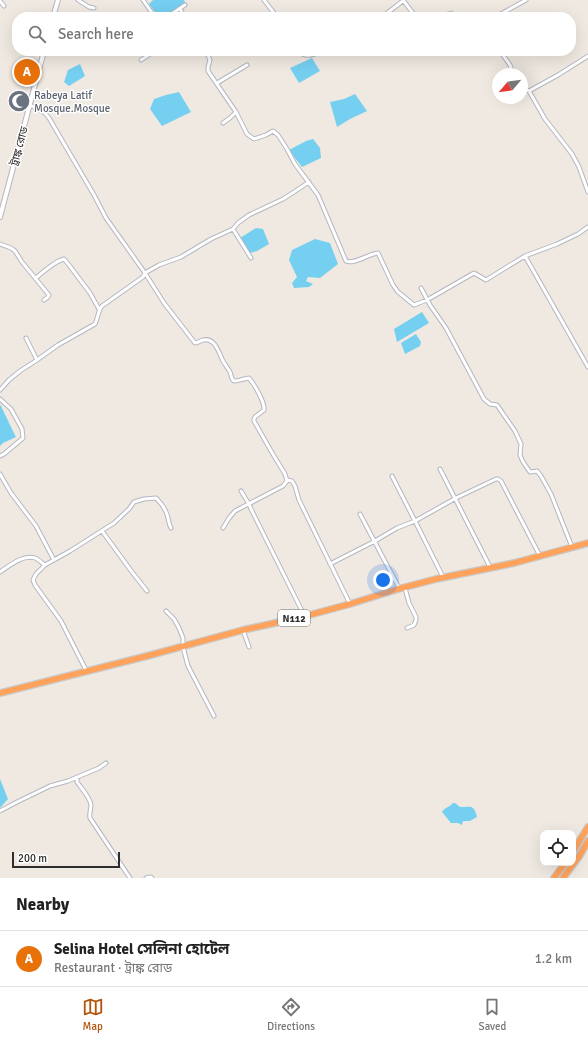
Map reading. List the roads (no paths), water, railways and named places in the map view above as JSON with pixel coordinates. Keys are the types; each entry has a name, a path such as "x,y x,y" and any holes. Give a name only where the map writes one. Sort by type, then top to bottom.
{"highway":[{"name":"N112","path":"0,693 87,672 243,630 302,617 443,577 514,563 588,543"},
{"path":"576,846 588,827"},
{"path":"563,878 580,855 588,841"},
{"path":"554,878 563,866"}],"main road":[{"path":"55,12 58,0"},
{"name":"ট্রাঙ্ক রোড","path":"0,217 43,56"}],"street":[{"path":"0,0 4,6"},
{"path":"78,0 89,8 94,8"},
{"path":"143,0 151,12"},
{"path":"264,0 273,12"},
{"path":"388,12 404,0 412,12"},
{"path":"503,12 526,0"},
{"path":"175,12 185,5"},
{"path":"141,60 147,56"},
{"path":"208,56 210,60 208,71 236,112 247,134 252,138 258,138 273,131 278,135 295,164 318,195 346,261 352,262 378,253 393,285 414,305 427,300 474,273 486,280 525,256 557,244 578,234 588,227"},
{"path":"504,56 511,68"},
{"path":"588,56 529,91 545,119 580,166 588,192"},
{"path":"217,83 247,64"},
{"path":"30,105 45,113 49,118 106,218 194,344 202,340 208,340 214,343 234,381 249,378 259,395 264,410 255,417 254,421 285,474 287,482 283,486 235,511 223,528"},
{"path":"223,123 236,112"},
{"path":"0,390 20,371 77,333 95,324 100,309 105,303 143,277 145,273 159,265 181,257 211,239 233,229 238,223 249,215 283,199 309,182"},
{"path":"233,229 251,258"},
{"path":"0,244 15,251 49,295 44,300"},
{"path":"525,256 588,367"},
{"path":"36,278 48,268 61,260 64,260 90,293 100,309"},
{"path":"421,288 427,300 446,328 484,399 490,404 497,405 515,431 521,444 520,455 523,462 530,472 537,471 541,476 551,494 572,547"},
{"path":"26,338 37,360"},
{"path":"0,399 11,409 22,429 23,438 0,456"},
{"path":"440,469 490,567"},
{"path":"0,474 11,493 36,526 54,560"},
{"path":"392,476 443,577"},
{"path":"330,564 397,528 496,479 501,481 540,556"},
{"path":"287,480 292,481 295,486 299,500 350,604"},
{"path":"241,491 249,504 301,609 302,617"},
{"path":"87,672 61,621 34,585 33,580 36,574 45,565 114,523 129,509 134,502 156,498 166,512 168,523 171,528"},
{"path":"360,514 398,586 398,589"},
{"path":"102,531 147,591"},
{"path":"0,572 18,560 28,557 35,558 45,565"},
{"path":"405,588 409,603 416,617 414,625 407,628"},
{"path":"166,611 174,619 179,628 184,642 183,647 188,666 214,716"},
{"path":"243,630 249,647"},
{"path":"0,811 50,786 78,777 99,768 106,763"},
{"path":"78,777 76,780 91,804 90,818 130,878"},
{"path":"146,878 152,878"}],"water":[{"path":"153,0 184,0 185,2 172,12 155,12 149,4"},
{"path":"312,58 320,71 299,83 290,68"},
{"path":"80,64 85,76 69,86 64,82 68,70"},
{"path":"179,92 191,112 162,126 150,109 154,99"},
{"path":"355,94 367,111 337,127 330,102 344,99"},
{"path":"313,139 320,148 321,158 302,167 289,150"},
{"path":"256,228 263,229 269,244 250,253 240,238"},
{"path":"315,239 330,243 338,264 320,278 308,277 306,281 313,284 309,287 294,288 292,283 297,277 289,260 292,250"},
{"path":"422,312 429,323 397,342 394,329"},
{"path":"416,334 421,342 420,346 405,354 401,343"},
{"path":"0,405 16,437 0,446"},
{"path":"0,779 8,799 0,808"},
{"path":"453,803 460,807 472,807 475,810 477,817 470,821 463,821 462,825 458,823 451,823 442,812"}],"place":[{"name":"Selina Hotel সেলিনা হোটেল","path":"27,72"},
{"name":"Rabeya Latif Mosque.Mosque","path":"19,101"}]}
